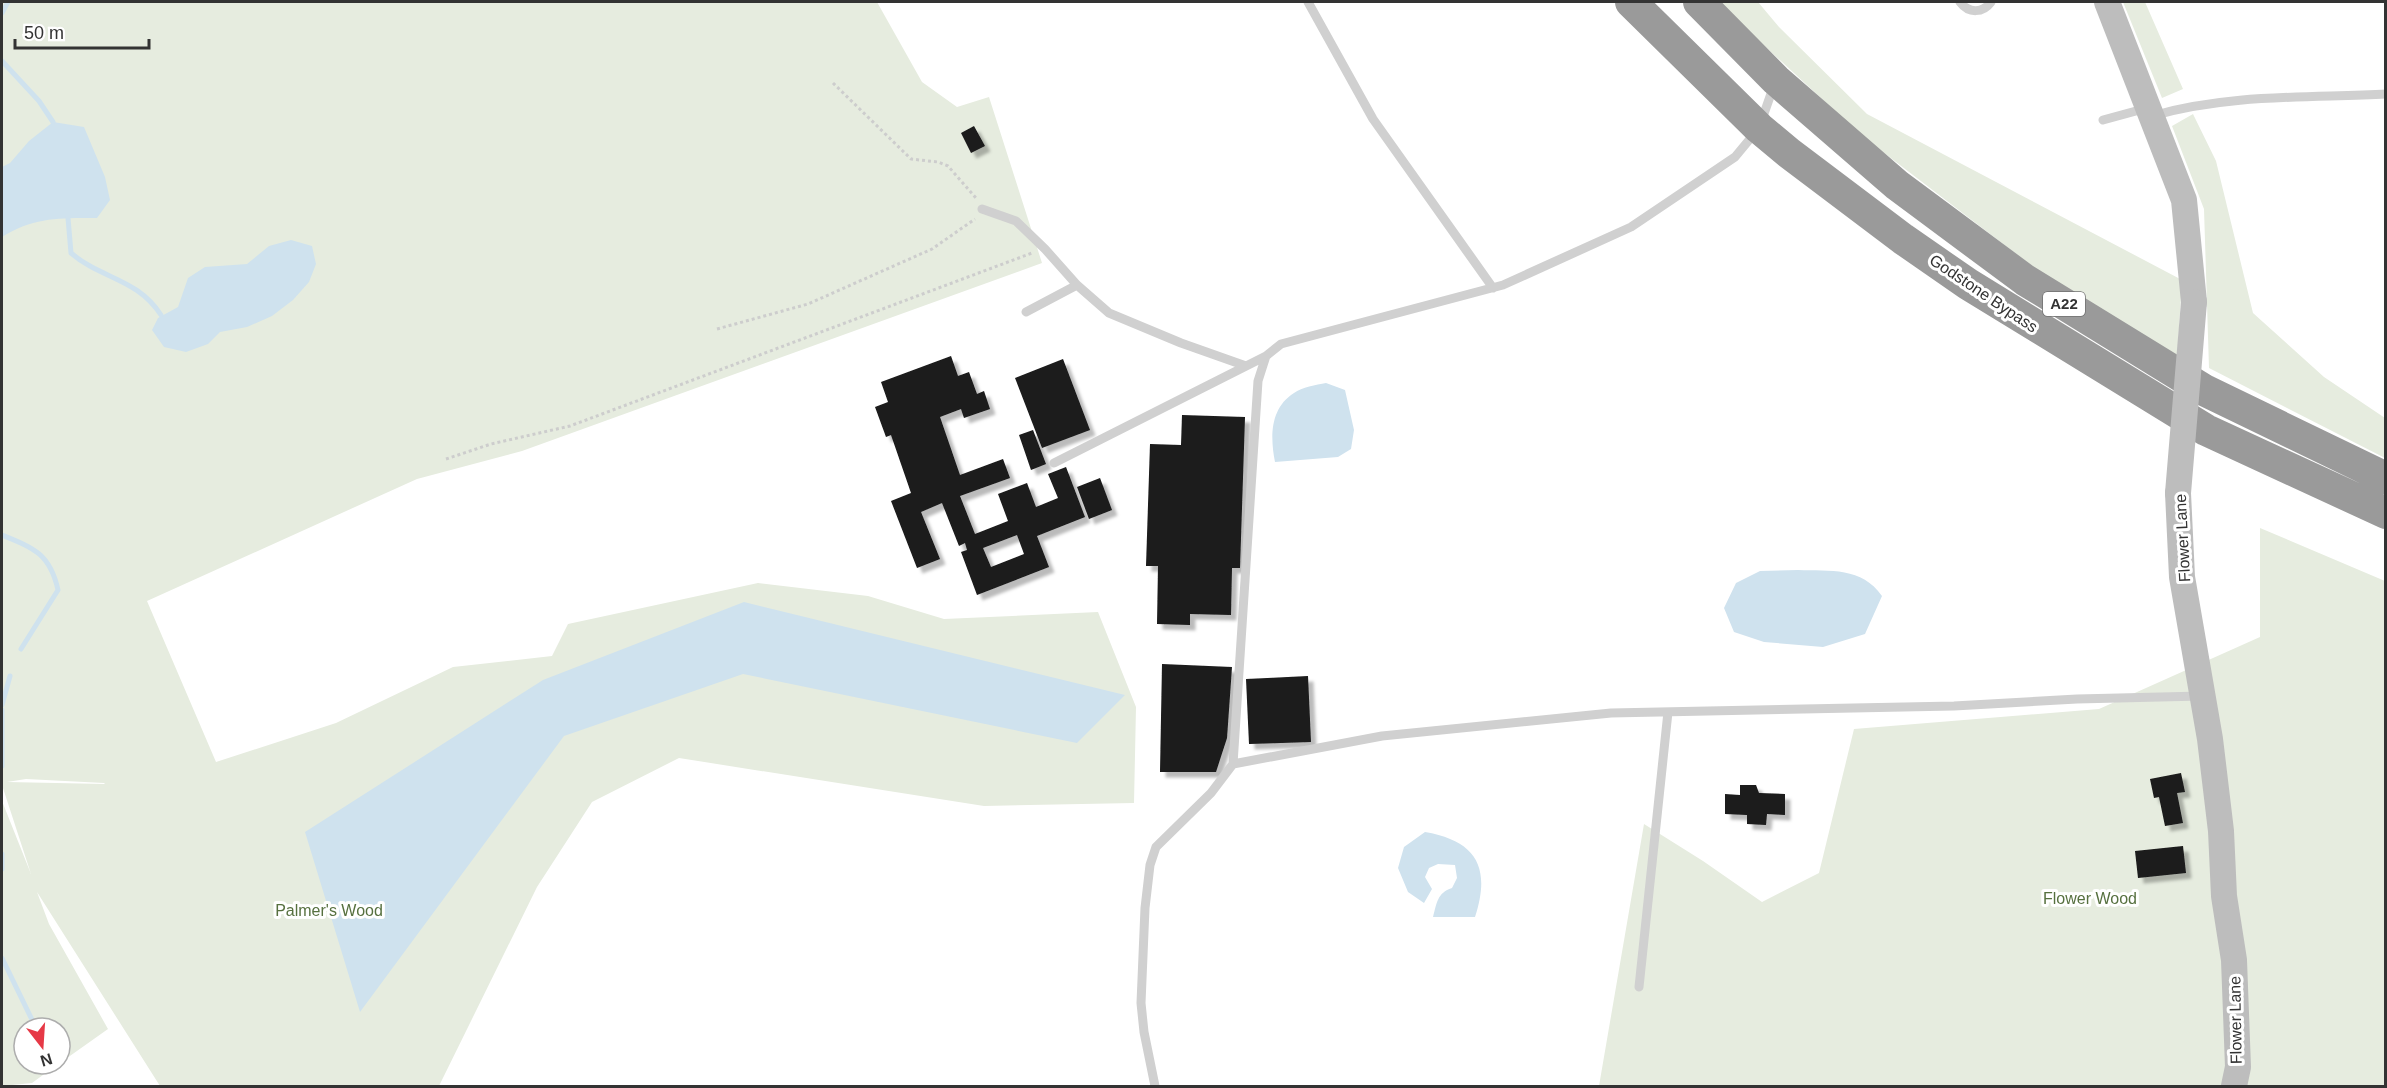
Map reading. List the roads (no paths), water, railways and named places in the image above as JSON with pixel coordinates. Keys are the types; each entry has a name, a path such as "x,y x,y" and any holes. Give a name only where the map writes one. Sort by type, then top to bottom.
{"highway":[{"name":"Godstone Bypass","path":"1631,2 1760,128 1879,222 2010,312 2206,430 2385,513"},
{"name":"Godstone Bypass","path":"1699,2 1776,80 1897,185 2025,280 2204,390 2385,478"}],"street":[{"name":"Flower Lane","path":"2107,2 2114,26 2151,112 2184,200 2194,302 2178,493 2182,577 2203,696 2222,831 2224,896 2234,960 2238,1067 2234,1086"}],"lane":[{"path":"1308,2 1373,119 1493,288"},
{"path":"1960,2 1968,9 1975,11 1985,9 1991,2"},
{"path":"1054,463 1266,356 1281,344 1493,288 1631,227 1735,157 1760,128 1776,80"},
{"path":"2103,120 2187,105 2385,94"},
{"path":"982,210 1016,221 1077,285 1109,313 1181,343 1246,366"},
{"path":"1026,312 1077,285"},
{"path":"1155,1086 1144,1032 1141,1003 1145,908 1150,866 1156,847 1211,794 1233,764 1258,381 1266,356"},
{"path":"1233,764 1382,736 1611,713 1954,706 2077,699 2203,696"},
{"path":"1639,987 1668,712"}],"water":[{"path":"53,122 84,127 105,177 110,200 97,218 36,222 2,237 2,167 10,163 29,141"},
{"path":"291,240 312,246 316,264 309,282 293,300 272,316 247,327 220,332 208,344 186,352 164,347 152,330 158,318 178,307 188,278 205,267 247,264 269,246"},
{"path":"1326,383 1345,390 1354,430 1351,449 1338,457 1275,462 1272,433 1280,407 1297,391"},
{"path":"1760,571 1844,572 1865,580 1874,587 1882,596 1865,634 1823,647 1764,642 1734,632 1724,608 1736,583"},
{"path":"744,602 1125,695 1077,743 743,674 564,736 360,1012 305,832 543,680"},
{"path":"1425,832 1457,842 1476,860 1481,884 1480,900 1475,917 1433,917 1440,896 1452,888 1457,878 1455,865 1438,864 1429,868 1425,877 1432,889 1424,903 1408,892 1398,868 1404,847"}],"waterway":[{"path":"2,13 8,2"},
{"path":"2,61 39,101 53,122"},
{"path":"68,218 71,253 82,262 141,293 161,315"},
{"path":"2,535 39,554 50,568 58,590 21,649"},
{"path":"2,705 10,676"},
{"path":"2,710 2,766"},
{"path":"2,854 2,869"},
{"path":"2,958 30,1016"}],"park label":[{"name":"Flower Wood","path":"2090,898"},
{"name":"Palmer's Wood","path":"329,910"}]}
